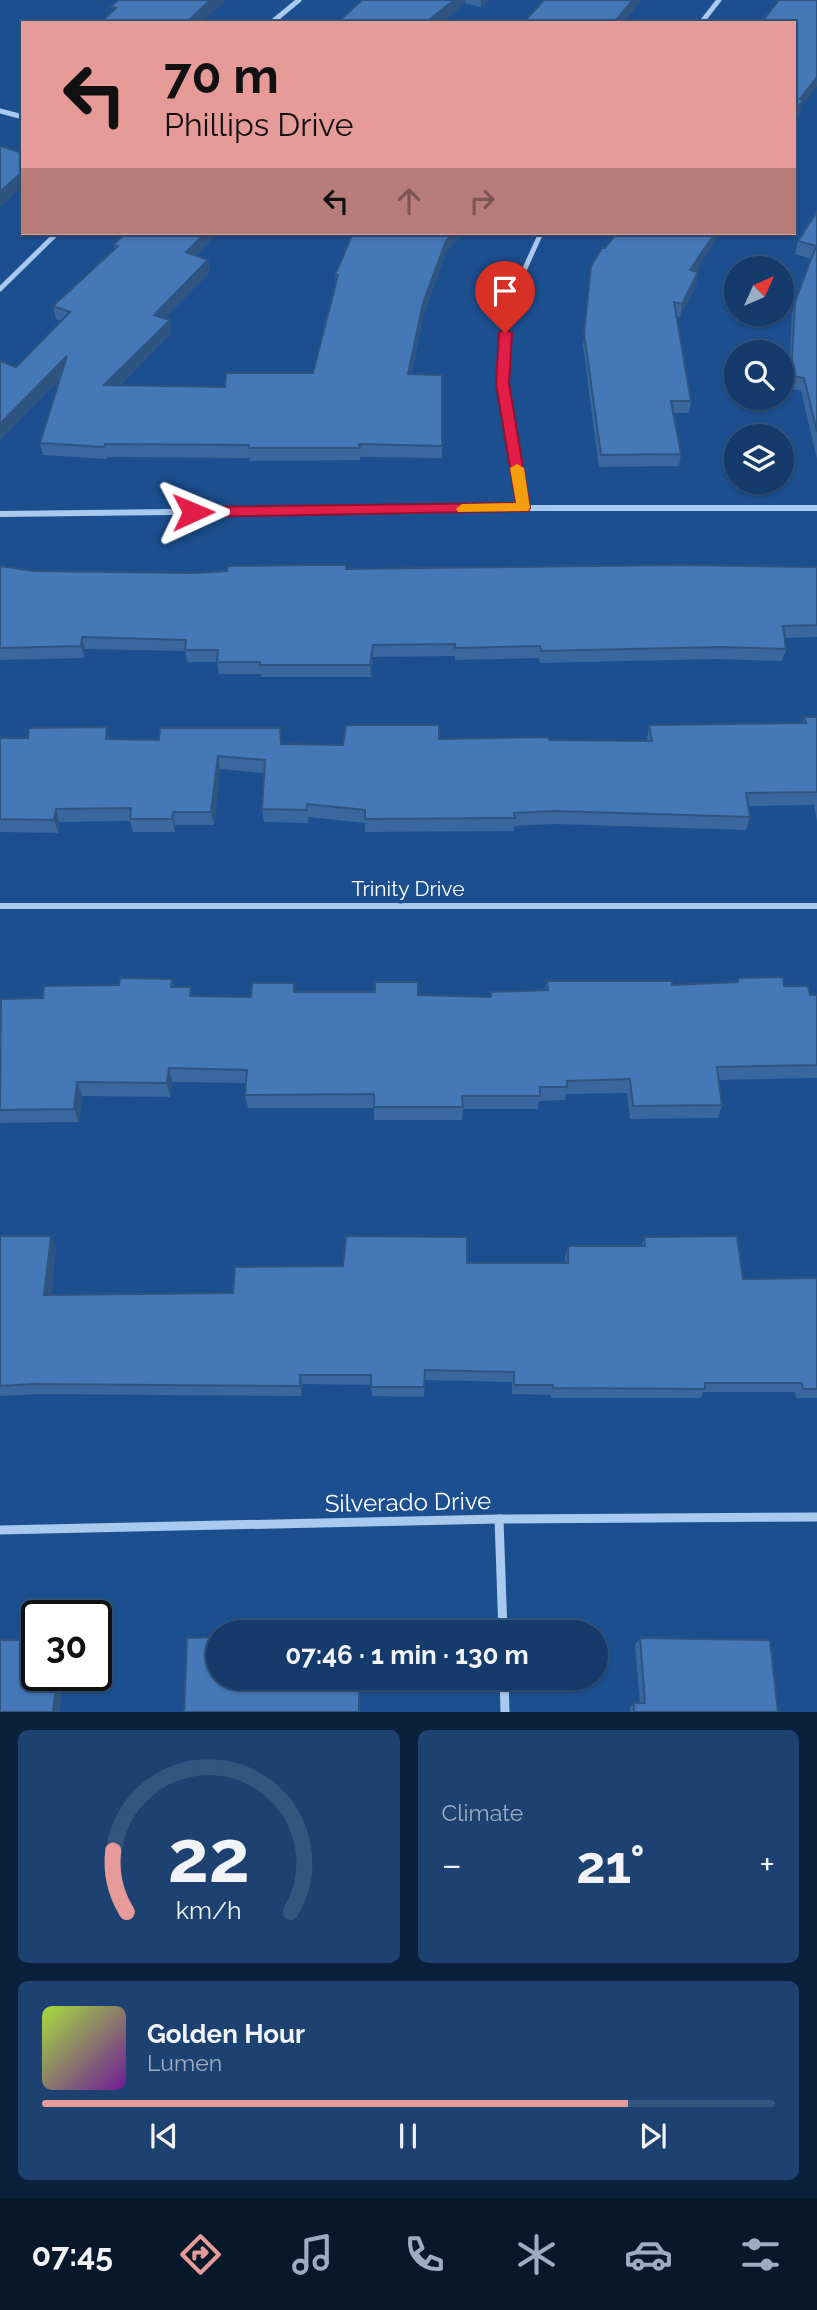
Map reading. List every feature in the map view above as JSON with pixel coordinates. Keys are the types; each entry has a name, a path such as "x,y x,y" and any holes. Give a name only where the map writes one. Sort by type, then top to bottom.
{"street":[{"path":"273,21 299,0"},
{"path":"703,21 719,0"},
{"path":"0,111 21,116"},
{"path":"0,289 55,235"},
{"path":"524,508 503,384 507,308 540,235"},
{"path":"0,514 524,508 817,508"},
{"name":"Trinity Drive","path":"0,906 817,905"},
{"name":"Silverado Drive","path":"0,1530 499,1519 817,1517"},
{"path":"499,1519 503,1620"},
{"path":"504,1690 505,1712"}],"building":[{"path":"118,0 210,0 188,21 102,21 116,8 110,7"},
{"path":"362,0 454,0 428,21 339,21"},
{"path":"544,0 633,0 615,21 525,21"},
{"path":"779,0 817,0 817,77 800,99 803,100 796,110 796,21 763,21"},
{"path":"0,146 21,152 21,173 0,192"},
{"path":"817,212 817,432 804,378 794,376 793,340 795,302 816,246 798,241"},
{"path":"124,235 203,235 186,252 208,260 154,315 170,320 104,385 225,387 226,373 313,373 338,275 335,275 352,235 451,235 446,241 423,303 408,374 442,375 442,446 359,444 360,448 249,448 249,445 105,444 104,447 40,443 67,356 0,424 0,361 16,367 70,312 53,306 118,246 114,244"},
{"path":"615,235 714,235 690,270 698,272 682,304 674,302 691,401 671,401 681,454 601,455 584,333 591,266 602,248"},
{"path":"346,565 346,569 681,565 817,567 817,625 783,626 786,649 720,647 541,651 540,646 455,648 455,644 373,645 370,665 260,665 260,662 217,662 218,650 185,650 186,640 82,637 81,646 0,648 0,566 34,571 194,573 227,571 228,566"},
{"path":"804,717 817,717 817,792 746,793 750,817 556,811 514,813 515,818 365,819 365,810 307,804 306,810 262,809 265,760 218,756 211,812 173,812 172,819 130,819 131,808 56,809 54,820 0,819 0,738 28,738 29,728 107,727 106,739 159,740 160,728 280,728 281,744 343,745 346,725 439,725 439,739 547,737 550,740 652,741 649,725 806,723"},
{"path":"783,977 784,986 808,986 810,995 817,995 817,1065 717,1067 722,1105 633,1106 630,1079 567,1081 567,1087 540,1087 540,1096 462,1096 463,1107 374,1107 374,1094 245,1095 247,1070 169,1068 167,1083 77,1082 74,1109 0,1110 1,999 43,998 44,986 119,985 120,978 172,979 171,987 191,987 190,996 251,997 252,983 294,983 294,992 375,992 375,982 418,982 418,995 491,997 491,992 548,990 547,981 672,981 672,985 738,982 738,978"},
{"path":"0,1236 51,1236 44,1295 233,1293 235,1267 343,1266 346,1236 467,1237 467,1263 568,1263 568,1246 645,1246 644,1237 737,1236 743,1279 817,1278 817,1389 803,1389 802,1383 705,1383 705,1389 553,1388 553,1385 514,1385 514,1372 425,1370 424,1387 371,1387 371,1375 300,1375 300,1386 0,1386"},
{"path":"206,1637 206,1690 359,1690 359,1712 184,1712 187,1638"},
{"path":"640,1638 770,1640 778,1712 634,1712 634,1703 645,1703"},
{"path":"0,1640 21,1640 21,1691 55,1691 53,1712 0,1712"}],"slow traffic":[{"path":"462,509 524,508 517,468"}],"route":[{"path":"193,512 524,508 503,384 505,333"}]}
